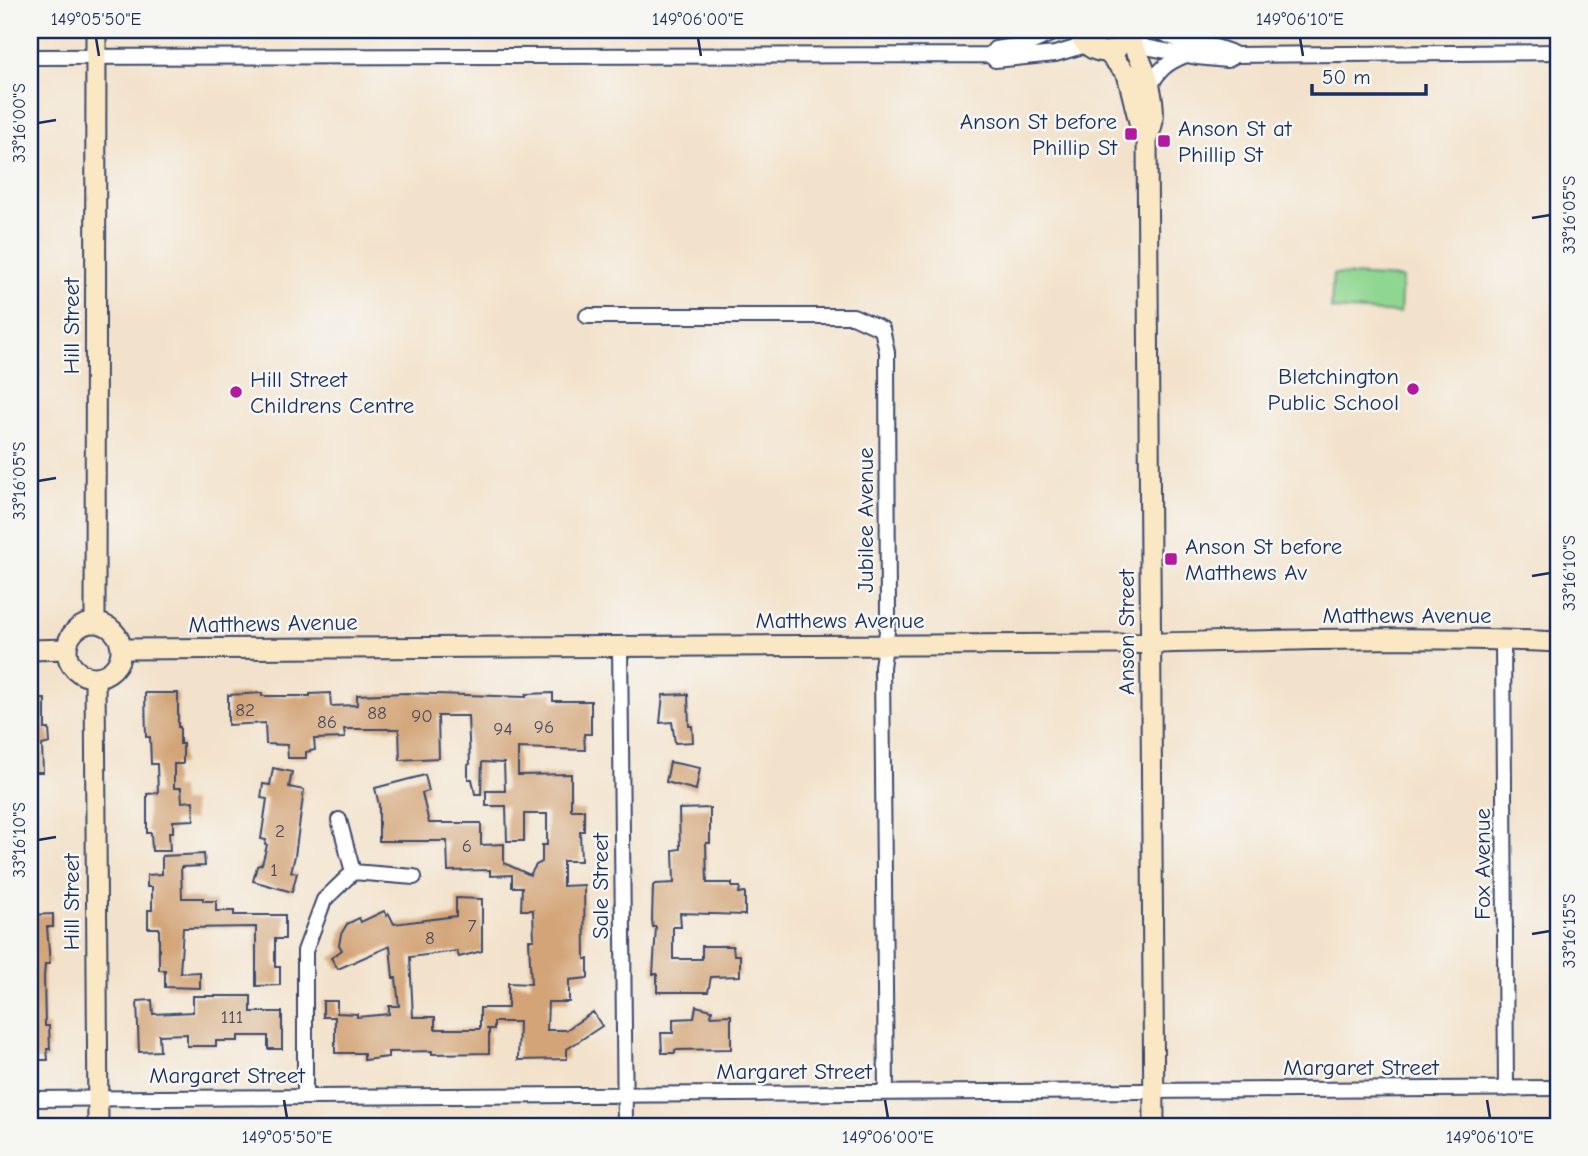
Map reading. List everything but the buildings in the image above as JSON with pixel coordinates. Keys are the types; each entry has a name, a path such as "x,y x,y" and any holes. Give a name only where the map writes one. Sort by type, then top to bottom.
{"street":[{"name":"Hill Street","path":"95,622 96,30"},
{"path":"990,55 995,49 1059,30"},
{"path":"1158,30 1189,44 1226,49 1236,55"},
{"path":"30,57 990,55 995,60 1055,54 1082,37 1092,49 1107,52 1119,48 1131,35 1145,47 1227,60 1236,55 1558,52"},
{"name":"Anson Street","path":"1131,35 1150,88 1152,130 1147,138 1154,1126"},
{"name":"Anson Street","path":"1107,52 1127,74 1141,130 1147,138"},
{"path":"1150,88 1153,79 1164,66 1186,55"},
{"name":"Jubilee Avenue","path":"587,316 853,316 882,329 887,352 888,624 882,667 886,1093"},
{"path":"95,622 116,633 122,649 117,665 103,676 95,677 78,672 68,658 67,649 72,633 79,627 95,622"},
{"name":"Matthews Avenue","path":"122,649 1150,643 1262,640 1503,639 1558,642"},
{"name":"Fox Avenue","path":"1503,639 1506,1089"},
{"name":"Sale Street","path":"620,645 625,1126"},
{"path":"30,650 67,649"},
{"name":"Hill Street","path":"95,677 97,1126"},
{"path":"339,820 353,872"},
{"path":"305,1097 305,951 324,900 353,872 414,877"},
{"name":"Margaret Street","path":"30,1099 1558,1088"}],"green space":[{"path":"1333,274 1402,278 1400,313 1331,309"}],"place":[{"name":"Anson St before Phillip St","path":"1131,134"},
{"name":"Anson St at Phillip St","path":"1164,141"},
{"name":"Bletchington Public School","path":"1413,389"},
{"name":"Hill Street Childrens Centre","path":"236,392"},
{"name":"Anson St before Matthews Av","path":"1171,559"}]}
